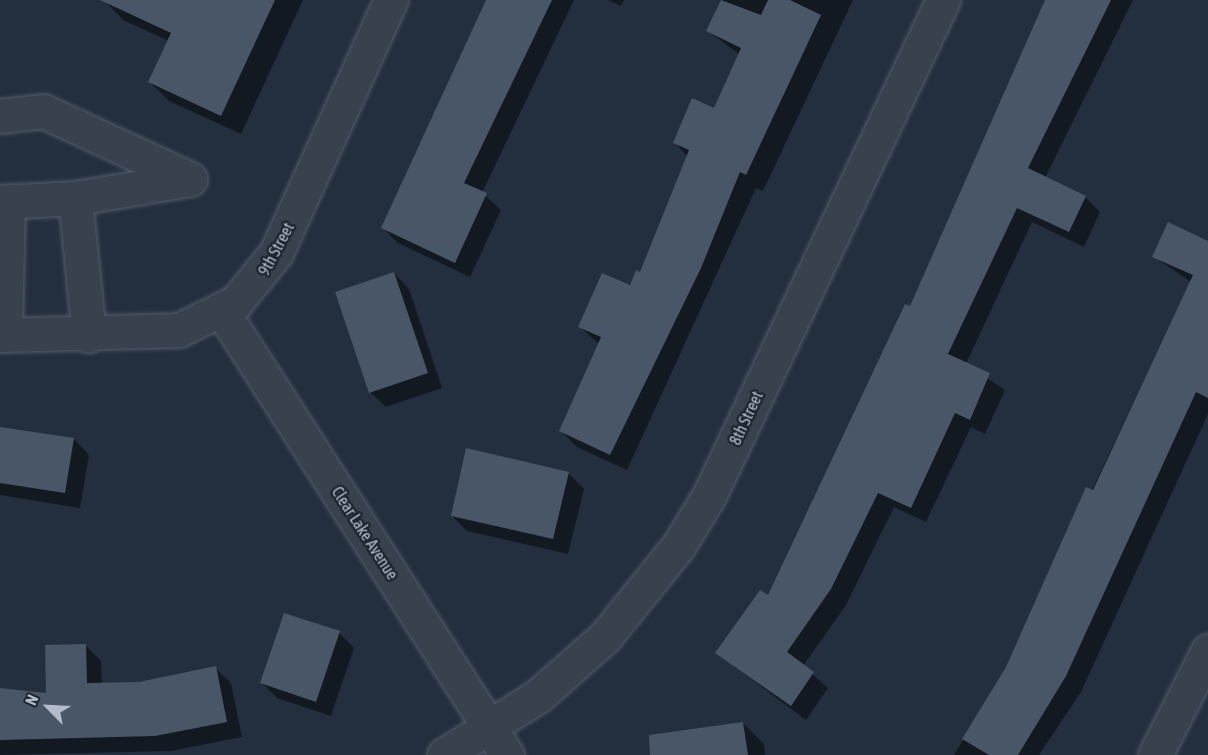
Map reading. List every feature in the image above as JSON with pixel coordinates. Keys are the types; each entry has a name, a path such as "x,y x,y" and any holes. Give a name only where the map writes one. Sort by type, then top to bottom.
{"street":[{"name":"9th Street","path":"2,335 89,335 179,330 222,311 259,280 276,253 391,0"},
{"name":"8th Street","path":"444,755 538,696 605,637 679,545 710,494 943,0"},
{"path":"0,116 43,111 190,179 75,198 4,202 2,335"},
{"path":"75,198 89,335"},
{"name":"Clear Lake Avenue","path":"222,311 507,755"},
{"path":"1155,755 1208,651"}],"building":[{"path":"100,0 275,0 221,116 148,82 171,33"},
{"path":"486,0 552,0 464,183 487,193 455,263 381,228"},
{"path":"721,0 761,15 768,0 790,0 821,15 746,175 740,172 701,268 610,455 559,431 601,337 578,327 602,273 630,285 636,270 640,272 689,150 673,143 692,98 714,108 741,48 706,31"},
{"path":"1045,0 1111,0 1028,168 1086,196 1069,232 1017,208 948,354 990,373 970,420 955,413 911,508 878,493 831,589 787,652 814,672 791,706 715,653 760,590 768,595 905,304 910,306"},
{"path":"1168,222 1208,241 1208,398 1196,392 1066,676 1018,755 989,755 962,739 1006,667 1086,487 1093,490 1193,275 1152,257"},
{"path":"394,272 428,373 369,393 335,292"},
{"path":"0,427 74,438 65,493 0,483"},
{"path":"466,448 569,472 553,539 451,516"},
{"path":"284,613 340,631 316,702 260,683"},
{"path":"86,644 87,683 139,682 216,666 227,722 155,736 0,740 0,688 46,693 45,645"},
{"path":"743,722 748,755 650,755 649,735"}]}
